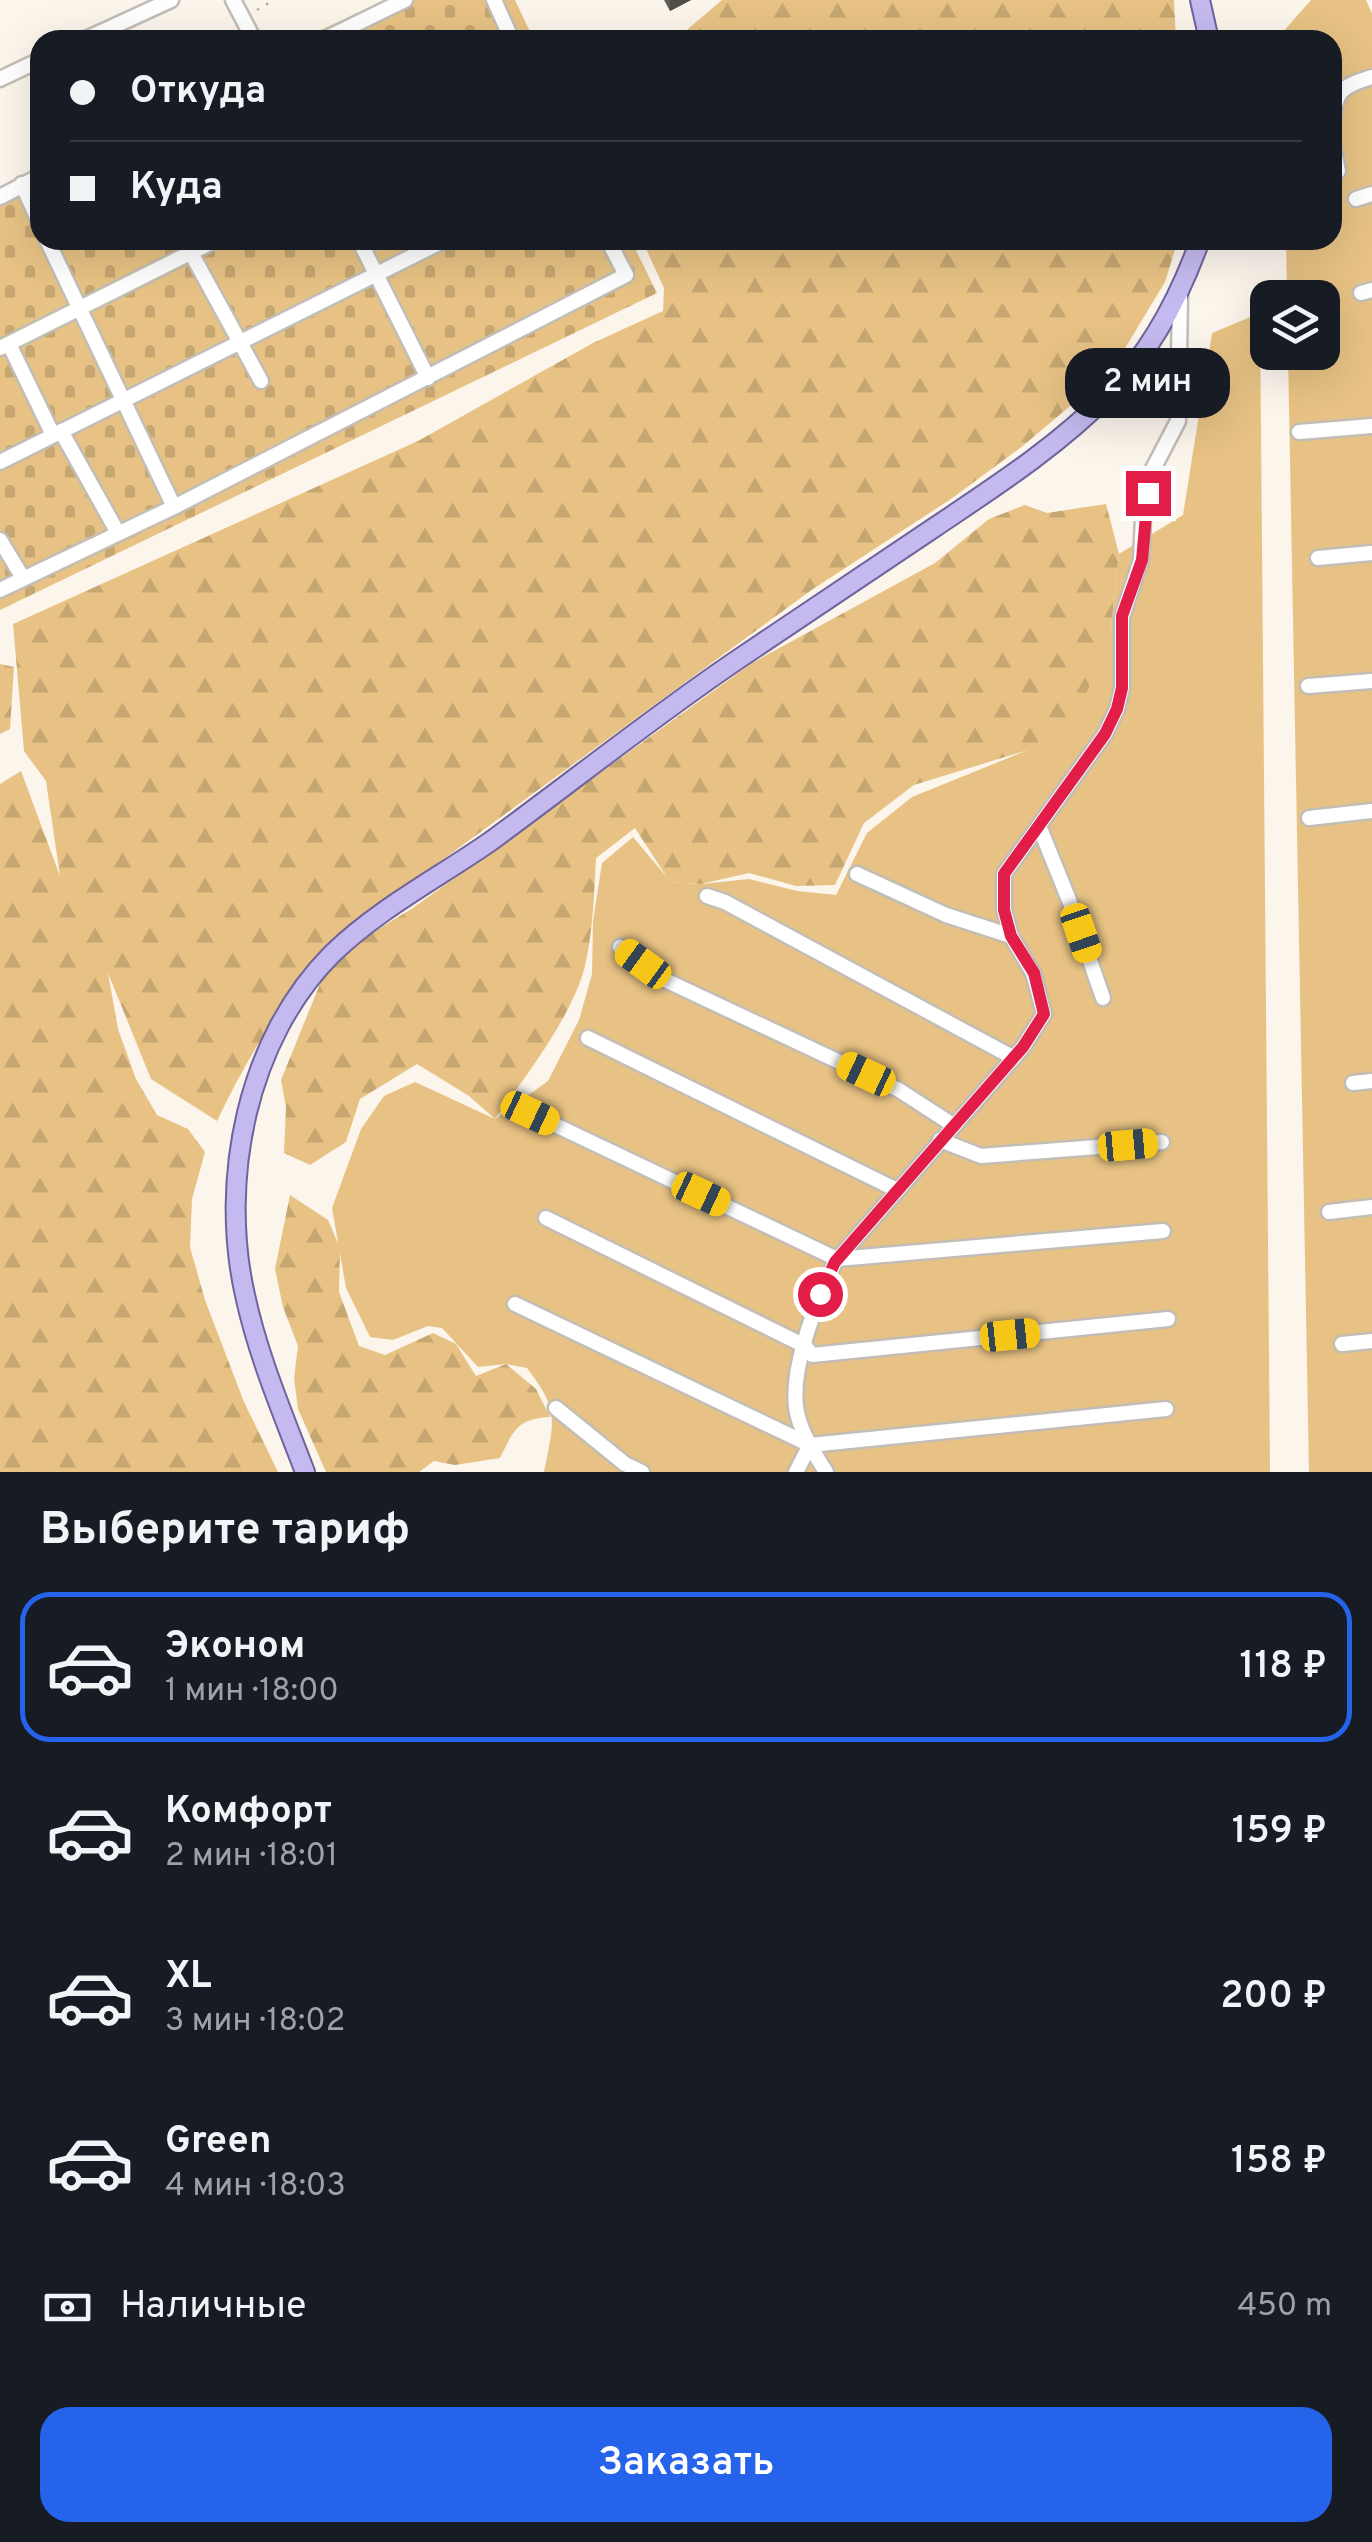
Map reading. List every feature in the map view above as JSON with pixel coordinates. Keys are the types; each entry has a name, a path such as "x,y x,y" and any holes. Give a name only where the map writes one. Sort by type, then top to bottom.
{"main road":[{"path":"1200,0 1207,30"},
{"path":"304,1472 244,1292 236,1205 240,1148 257,1082 306,983 352,936 378,916 449,870 733,662 1005,480 1066,433 1124,377 1146,348 1180,290 1196,250"}],"street":[{"path":"106,30 170,0"},
{"path":"233,0 249,30"},
{"path":"344,30 405,0"},
{"path":"494,0 508,30"},
{"path":"0,79 30,67"},
{"path":"1342,90 1348,84 1372,77"},
{"path":"0,198 30,180"},
{"path":"22,184 30,202"},
{"path":"1356,199 1372,194"},
{"path":"51,250 174,506"},
{"path":"118,533 3,345 78,310 180,250"},
{"path":"189,250 261,381"},
{"path":"364,250 428,378"},
{"path":"0,462 425,250"},
{"path":"0,590 174,506 626,275 613,250"},
{"path":"826,1472 796,1409 796,1380 820,1294 837,1259 1014,1058 1044,1014 1034,973 1011,936 1004,910 1004,874 1105,734 1117,709 1122,688 1122,616 1142,560 1143,518 1153,469 1178,421 1180,290"},
{"path":"1300,432 1372,426"},
{"path":"0,540 23,578"},
{"path":"1318,558 1372,553"},
{"path":"1308,686 1372,681"},
{"path":"1308,818 1372,811"},
{"path":"1038,826 1070,900 1103,998"},
{"path":"857,874 946,915 1011,936"},
{"path":"707,896 725,902 1014,1058"},
{"path":"620,947 665,980 899,1090 953,1125"},
{"path":"588,1038 897,1190"},
{"path":"1353,1083 1372,1081"},
{"path":"530,1113 837,1259 1163,1231"},
{"path":"940,1140 981,1156 1162,1142"},
{"path":"1329,1212 1372,1207"},
{"path":"546,1218 805,1346 812,1355 1168,1320"},
{"path":"515,1304 810,1445 1166,1409"},
{"path":"1342,1344 1372,1341"},
{"path":"556,1408 625,1464 642,1472"},
{"path":"796,1472 810,1445"}],"path":[{"path":"242,18 274,0"}],"green space":[{"path":"386,0 515,0 529,30 321,30"},
{"path":"722,0 1174,0 1176,30 687,30"},
{"path":"1311,0 1366,0 1372,14 1372,1472 1309,1472 1288,370 1340,370 1340,280 1287,280 1286,250 1342,250 1342,30 1285,30"},
{"path":"30,176 30,250 636,250 657,293 0,610 0,192"},
{"path":"647,250 1175,250 1165,282 1124,350 1083,395 1024,445 951,499 813,589 345,931 306,974 273,1021 217,1121 151,1079 108,973 118,1029 136,1079 157,1115 188,1129 205,1152 192,1199 190,1247 205,1300 244,1402 278,1472 0,1472 0,784 21,771 60,876 46,781 24,751 13,624 418,441 593,343 663,311 664,288"},
{"path":"1250,317 1250,370 1260,370 1270,1472 544,1472 552,1417 545,1395 527,1368 506,1364 478,1367 442,1328 428,1326 393,1340 370,1337 346,1288 332,1208 361,1129 384,1096 415,1082 495,1119 548,1081 579,1020 592,974 593,921 602,863 633,837 671,882 701,884 749,879 797,891 836,895 867,833 912,797 1028,750 1111,629 1119,554 1183,515 1212,333"},
{"path":"1106,504 1119,554 1111,629 1080,710 1028,750 914,785 864,823 835,885 796,886 749,873 701,884 670,882 635,828 596,858 590,940 579,985 546,1046 495,1119 469,1096 417,1064 360,1099 346,1142 310,1165 284,1153 286,1107 281,1080 324,974 362,939 413,908 752,663 935,563 989,519 1025,505 1047,513"},
{"path":"0,664 14,667 10,729 0,734"},
{"path":"290,1195 328,1220 340,1248 339,1292 359,1346 385,1355 433,1333 456,1344 476,1376 506,1364 536,1389 550,1417 523,1423 500,1458 455,1465 434,1461 419,1472 326,1472 298,1409 294,1379 298,1346 283,1307 275,1269"}],"route":[{"path":"820,1294 835,1262 1023,1047 1044,1014 1034,973 1011,936 1004,910 1004,874 1105,734 1117,709 1122,688 1122,616 1142,560 1148,493"}]}
